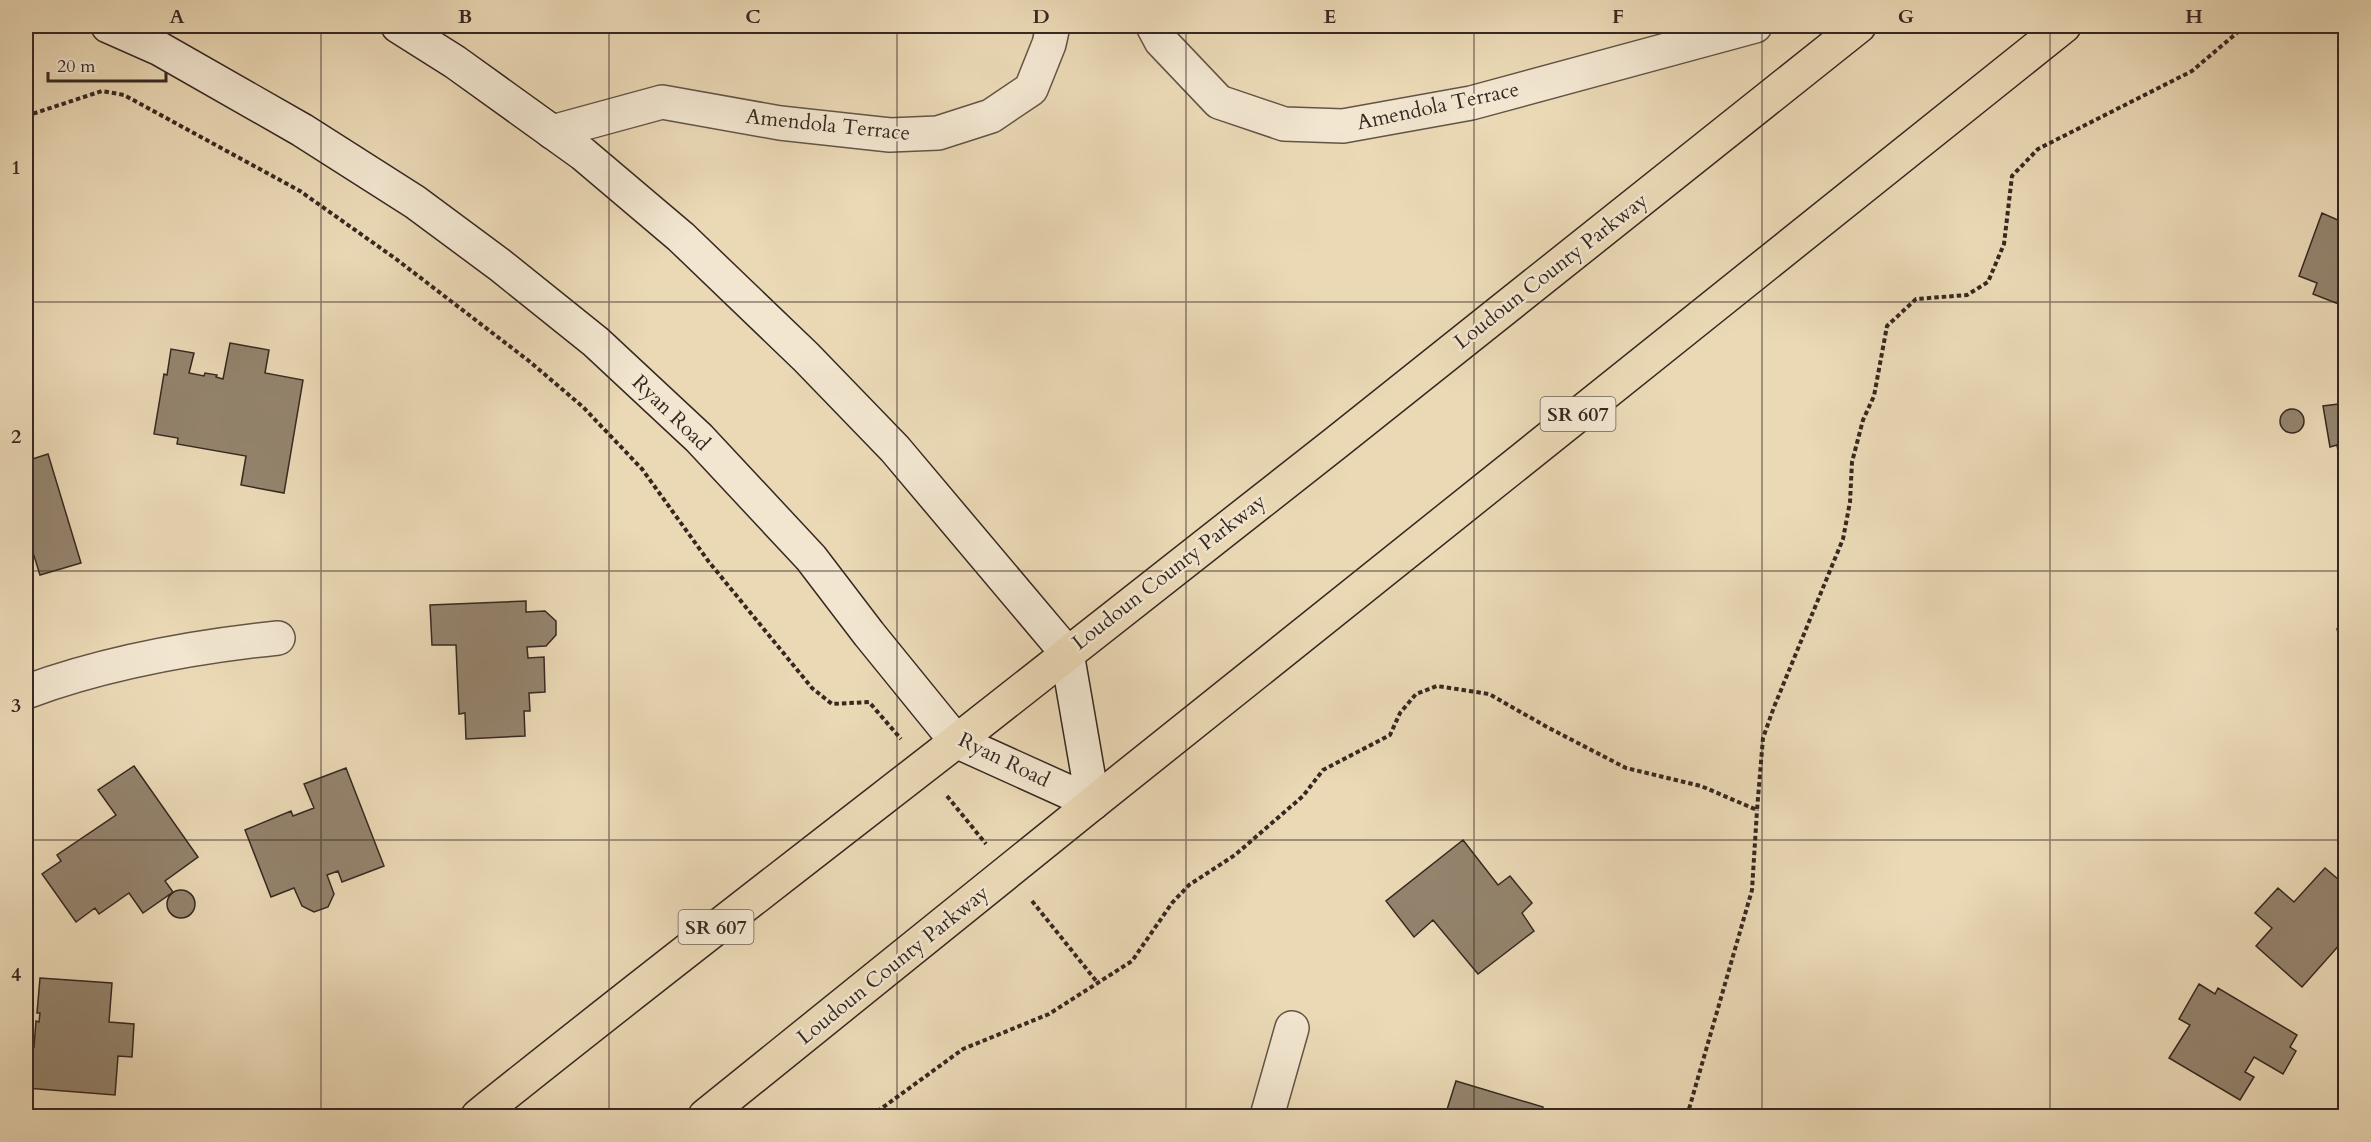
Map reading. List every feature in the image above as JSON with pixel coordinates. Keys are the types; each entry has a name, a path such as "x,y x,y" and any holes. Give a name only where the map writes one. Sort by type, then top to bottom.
{"main road":[{"name":"Ryan Road","path":"108,26 160,49 302,130 415,202 500,265 596,342 699,438 811,558 956,741 1093,803"},
{"path":"398,26 456,62 583,154 681,237 806,357 895,449 1067,653 1093,803"},
{"name":"Amendola Terrace","path":"552,132 662,102 780,123 824,128 890,135 938,133 991,116 1031,89 1049,44 1053,26"},
{"name":"Amendola Terrace","path":"1153,26 1161,42 1219,102 1284,124 1343,126 1472,103 1755,26"},
{"name":"Loudoun County Parkway","path":"478,1116 653,975 956,741 1631,209 1859,26"},
{"name":"Loudoun County Parkway","path":"705,1116 2064,26"},
{"path":"26,692 60,679 144,657 278,638"},
{"path":"1267,1116 1292,1029"}],"path":[{"path":"1687,1116 1752,890 1763,738 1843,539 1850,502 1852,462 1863,420 1874,396 1887,326 1916,299 1967,295 1988,282 2004,244 2012,176 2038,149 2192,71 2245,26"},
{"path":"26,116 102,92 124,95 300,191 396,259 529,361 583,407 642,469 709,562 812,688 832,704 869,702 1097,982"},
{"path":"871,1116 963,1048 1048,1014 1132,961 1172,903 1189,885 1236,855 1303,796 1323,770 1390,735 1400,713 1416,694 1437,686 1489,694 1547,728 1626,768 1701,786 1757,810"}],"building":[{"path":"2346,208 2346,307 2313,294 2317,283 2299,276 2322,213 2340,221"},
{"path":"230,343 269,350 265,373 303,380 284,493 241,485 246,456 177,444 178,438 154,434 164,374 167,375 171,349 194,353 189,373 204,376 205,373 217,375 216,377 223,379"},
{"path":"2346,403 2345,491 2337,445 2330,447 2323,406"},
{"path":"2292,409 2301,412 2304,421 2301,430 2292,433 2283,430 2280,421 2283,412"},
{"path":"48,454 81,563 40,575 31,546 26,547 26,461"},
{"path":"526,601 526,612 545,611 556,621 556,635 546,646 527,647 528,658 544,657 545,692 529,693 530,711 524,711 525,736 466,739 465,713 459,714 456,645 432,645 430,605"},
{"path":"2346,619 2346,644 2340,640 2337,629"},
{"path":"134,766 198,857 165,881 173,892 143,913 129,893 99,914 95,908 76,922 42,874 61,861 57,855 116,815 98,790"},
{"path":"346,768 384,866 342,882 338,871 327,875 334,894 328,907 314,912 302,906 294,888 271,897 245,830 291,811 293,816 314,808 304,784"},
{"path":"1463,840 1498,885 1510,876 1532,903 1522,913 1534,931 1478,974 1433,920 1414,937 1386,901"},
{"path":"2325,868 2346,886 2346,945 2342,942 2302,987 2256,946 2272,928 2255,913 2278,888 2294,902"},
{"path":"181,890 191,894 195,904 191,914 181,918 171,914 167,904 171,894"},
{"path":"40,978 112,983 109,1022 134,1024 132,1057 118,1056 115,1095 26,1088 26,1047 34,1047 36,1021 39,1022 40,1013 37,1013"},
{"path":"2199,984 2215,994 2218,988 2297,1035 2290,1047 2296,1051 2283,1074 2254,1057 2245,1072 2254,1077 2240,1100 2169,1058 2190,1025 2179,1019"},
{"path":"1456,1081 1543,1107 1542,1116 1445,1116"}]}
